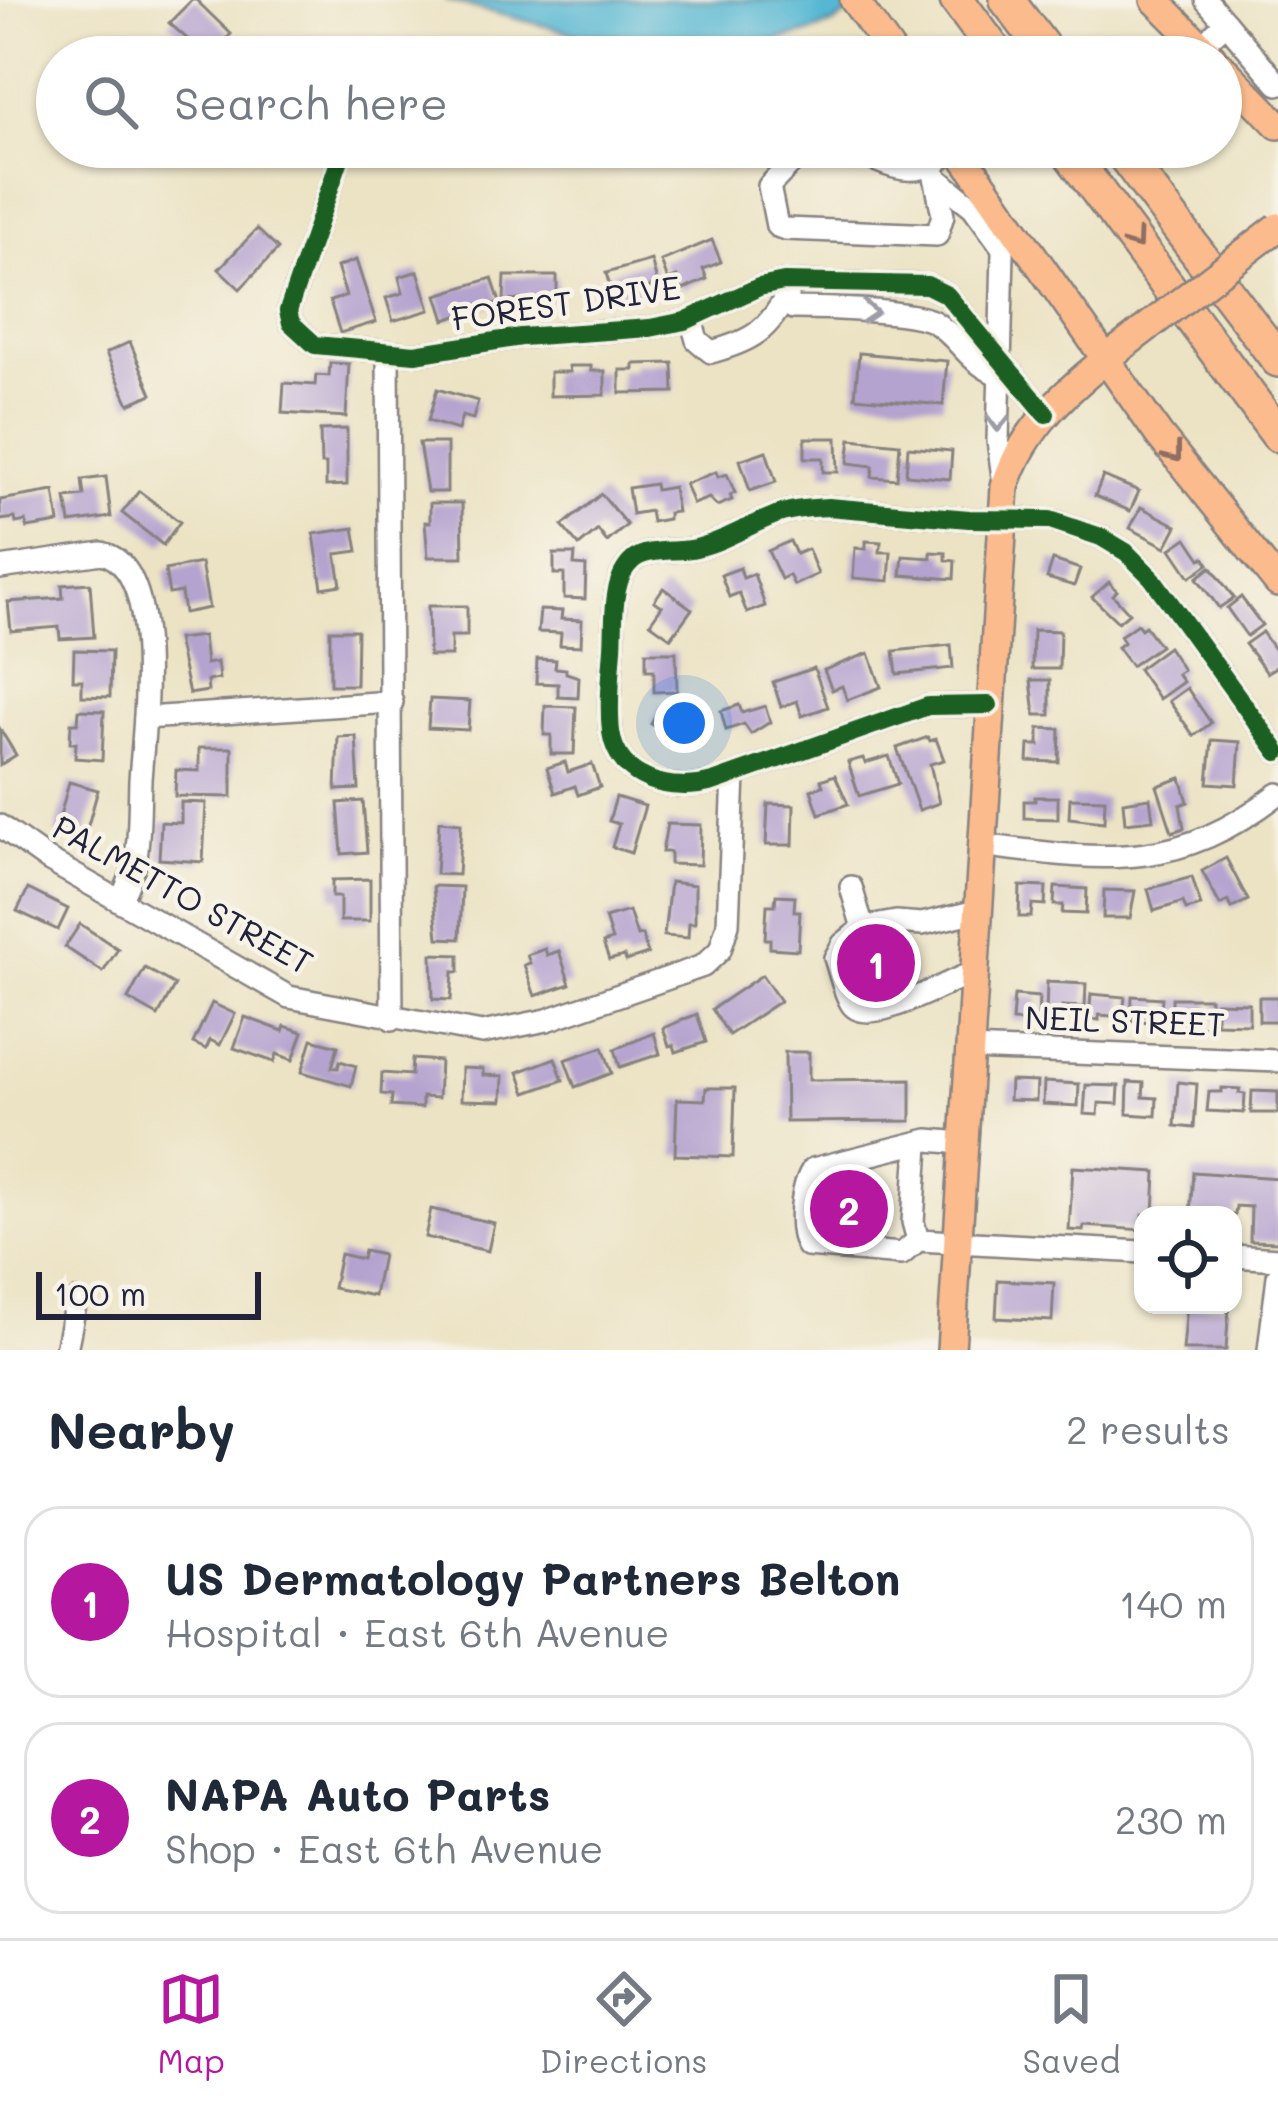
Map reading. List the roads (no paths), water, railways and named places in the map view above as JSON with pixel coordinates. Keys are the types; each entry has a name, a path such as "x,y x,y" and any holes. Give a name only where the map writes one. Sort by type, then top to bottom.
{"highway":[{"path":"957,0 984,36"},
{"path":"1007,0 1034,36"},
{"path":"1081,168 1274,432"},
{"path":"1134,168 1276,356"}],"main road":[{"path":"854,0 880,36"},
{"path":"1155,0 1191,36"},
{"path":"1242,86 1276,118"},
{"path":"971,168 1112,354 1159,435 1278,583"},
{"path":"951,1350 1000,516 1011,466 1046,414 1112,354 1278,226"}],"street":[{"path":"1206,0 1237,36"},
{"path":"1217,36 1226,23"},
{"path":"1242,42 1278,84"},
{"name":"FOREST DRIVE","path":"337,168 291,296 291,323 315,345 388,354 468,348 520,337 650,328 691,319 759,286 789,292 938,287 999,367 1046,414"},
{"path":"787,168 769,186 777,226 937,236 944,214 934,172"},
{"path":"894,168 934,172 973,207 1003,249"},
{"path":"934,172 938,168"},
{"path":"1004,215 998,441 1005,487"},
{"path":"789,292 793,308 933,321 977,365 999,367"},
{"path":"691,319 697,340 711,352 747,343 760,333 789,292"},
{"path":"388,354 392,1019"},
{"path":"989,705 928,706 734,775 674,789 637,773 614,745 612,663 619,582 633,560 647,553 711,544 806,508 1050,520 1076,527 1126,552 1152,578 1278,752"},
{"path":"0,568 102,553 116,560 133,584 147,650 145,718 136,861 121,898"},
{"path":"145,718 392,702"},
{"name":"PALMETTO STREET","path":"0,826 48,860 289,997 482,1033 512,1030 685,974 713,959 725,942 728,924 734,775"},
{"path":"980,845 1066,856 1158,855 1206,839 1278,794"},
{"path":"851,887 863,928"},
{"path":"973,973 902,1005 870,1013 851,1004 836,958 843,944 863,928 896,922 922,924 977,911"},
{"name":"NEIL STREET","path":"969,1049 1278,1061"},
{"path":"963,1143 928,1140 813,1169 807,1178 801,1236 807,1246 902,1254 918,1240 1134,1252"},
{"path":"918,1145 913,1222 918,1240"},
{"path":"1242,1257 1278,1259"},
{"path":"1269,1350 1278,1276"},
{"path":"66,1350 76,1301"}],"water":[{"path":"445,0 869,0 835,23 795,36 577,34"}],"place":[{"name":"US Dermatology Partners Belton","path":"876,963"},
{"name":"NAPA Auto Parts","path":"849,1209"}]}
